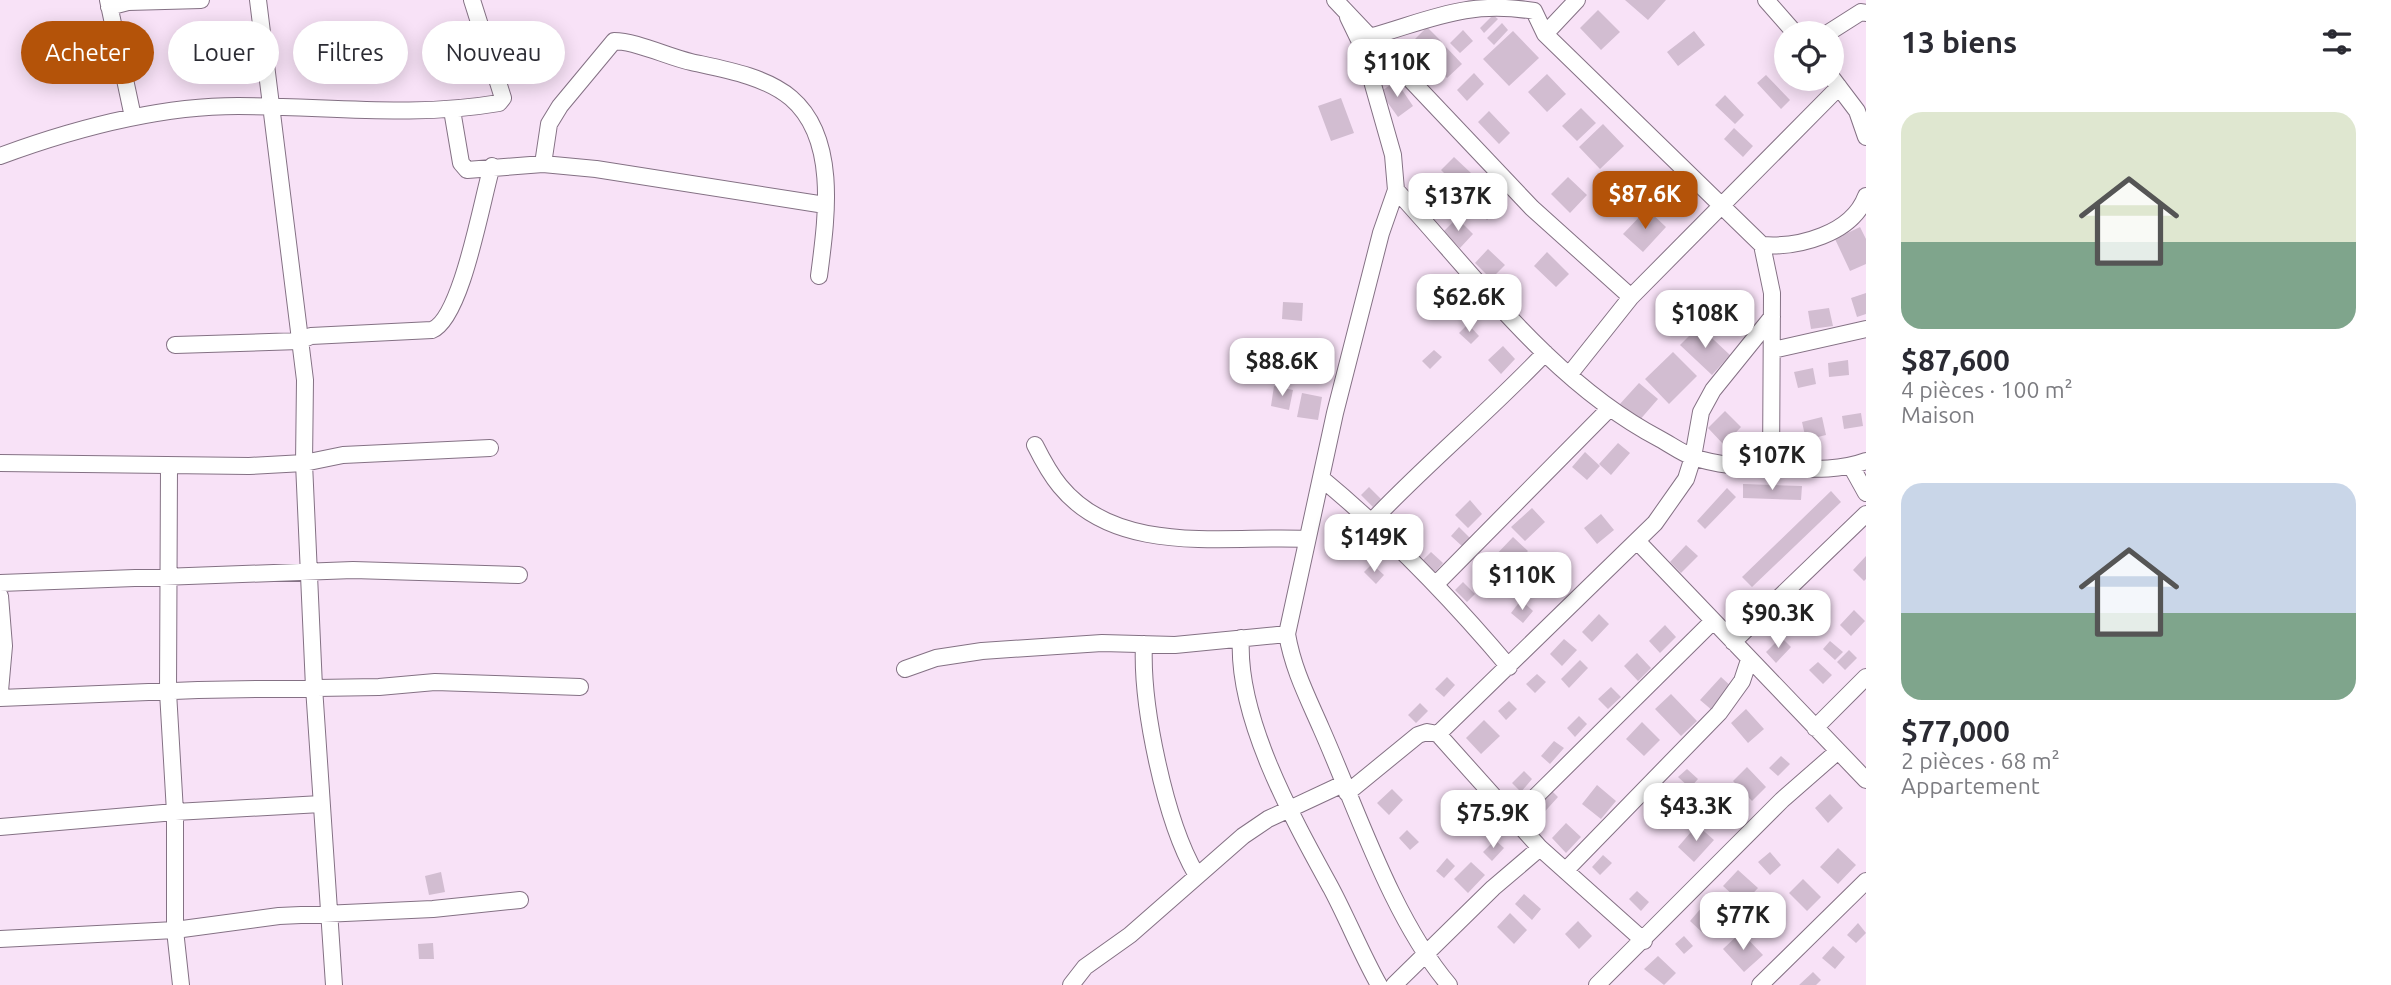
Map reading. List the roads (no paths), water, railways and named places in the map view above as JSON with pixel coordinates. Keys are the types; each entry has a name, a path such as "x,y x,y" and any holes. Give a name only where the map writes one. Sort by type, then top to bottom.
{"street":[{"path":"133,117 108,4 201,0"},
{"path":"258,0 305,380 304,463 314,687 334,985"},
{"path":"0,156 133,117 184,109 271,107 452,110 499,103 503,98 472,0"},
{"path":"1335,0 1349,17 1373,36 1532,208 1631,297"},
{"path":"1545,34 1577,0"},
{"path":"1766,0 1784,21"},
{"path":"1373,36 1434,12 1508,4 1534,11 1545,34 1721,207 1748,227 1762,244 1772,293 1771,468"},
{"path":"1844,23 1861,12 1866,13"},
{"path":"1349,17 1362,46 1393,155 1396,190 1381,233 1306,539 1287,634 1293,668 1345,789 1427,956 1449,985"},
{"path":"543,164 550,124 560,106 614,41 747,76 790,97 804,112 815,130 821,153 825,205 819,276"},
{"path":"1569,374 1631,297 1721,207 1828,91"},
{"path":"1843,91 1857,111 1866,136"},
{"path":"452,110 463,167 543,164 596,169 825,205"},
{"path":"175,345 299,341 310,336 432,330 440,327 448,318 458,292 492,166"},
{"path":"1396,190 1545,353 1609,409 1693,457 1771,468 1858,463 1866,493"},
{"path":"1762,244 1786,247 1815,239 1864,206"},
{"path":"1437,734 1638,542 1673,500 1686,480 1701,412 1713,390 1772,317"},
{"path":"1773,350 1866,330"},
{"path":"1372,521 1545,353"},
{"path":"1437,583 1609,409"},
{"path":"1035,445 1060,487 1080,506 1118,526 1199,540 1306,539"},
{"path":"0,463 169,466 304,463 343,455 490,448"},
{"path":"169,466 168,692 174,812 175,930 181,985"},
{"path":"1321,478 1372,521 1437,583 1509,667"},
{"path":"1733,642 1866,514"},
{"path":"1638,542 1866,780"},
{"path":"0,583 353,570 519,575"},
{"path":"0,596 4,664 0,691"},
{"path":"1513,819 1712,622"},
{"path":"905,669 936,658 982,651 1102,643 1175,645 1287,634"},
{"path":"1241,638 1239,664 1250,714 1290,809 1379,985"},
{"path":"1144,644 1146,705 1156,753 1181,839 1196,874"},
{"path":"1566,870 1719,713 1742,681 1749,660"},
{"path":"1815,728 1866,677"},
{"path":"0,698 379,687 435,682 580,687"},
{"path":"1071,985 1085,967 1130,935 1196,874 1259,824 1290,809 1345,789 1418,735 1427,732 1437,734 1540,848 1644,941"},
{"path":"1597,985 1783,800 1838,751"},
{"path":"0,827 174,812 321,804"},
{"path":"1394,985 1427,956 1493,888 1540,848"},
{"path":"1760,985 1865,884"},
{"path":"0,939 175,930 279,916 328,915 520,900"}]}
